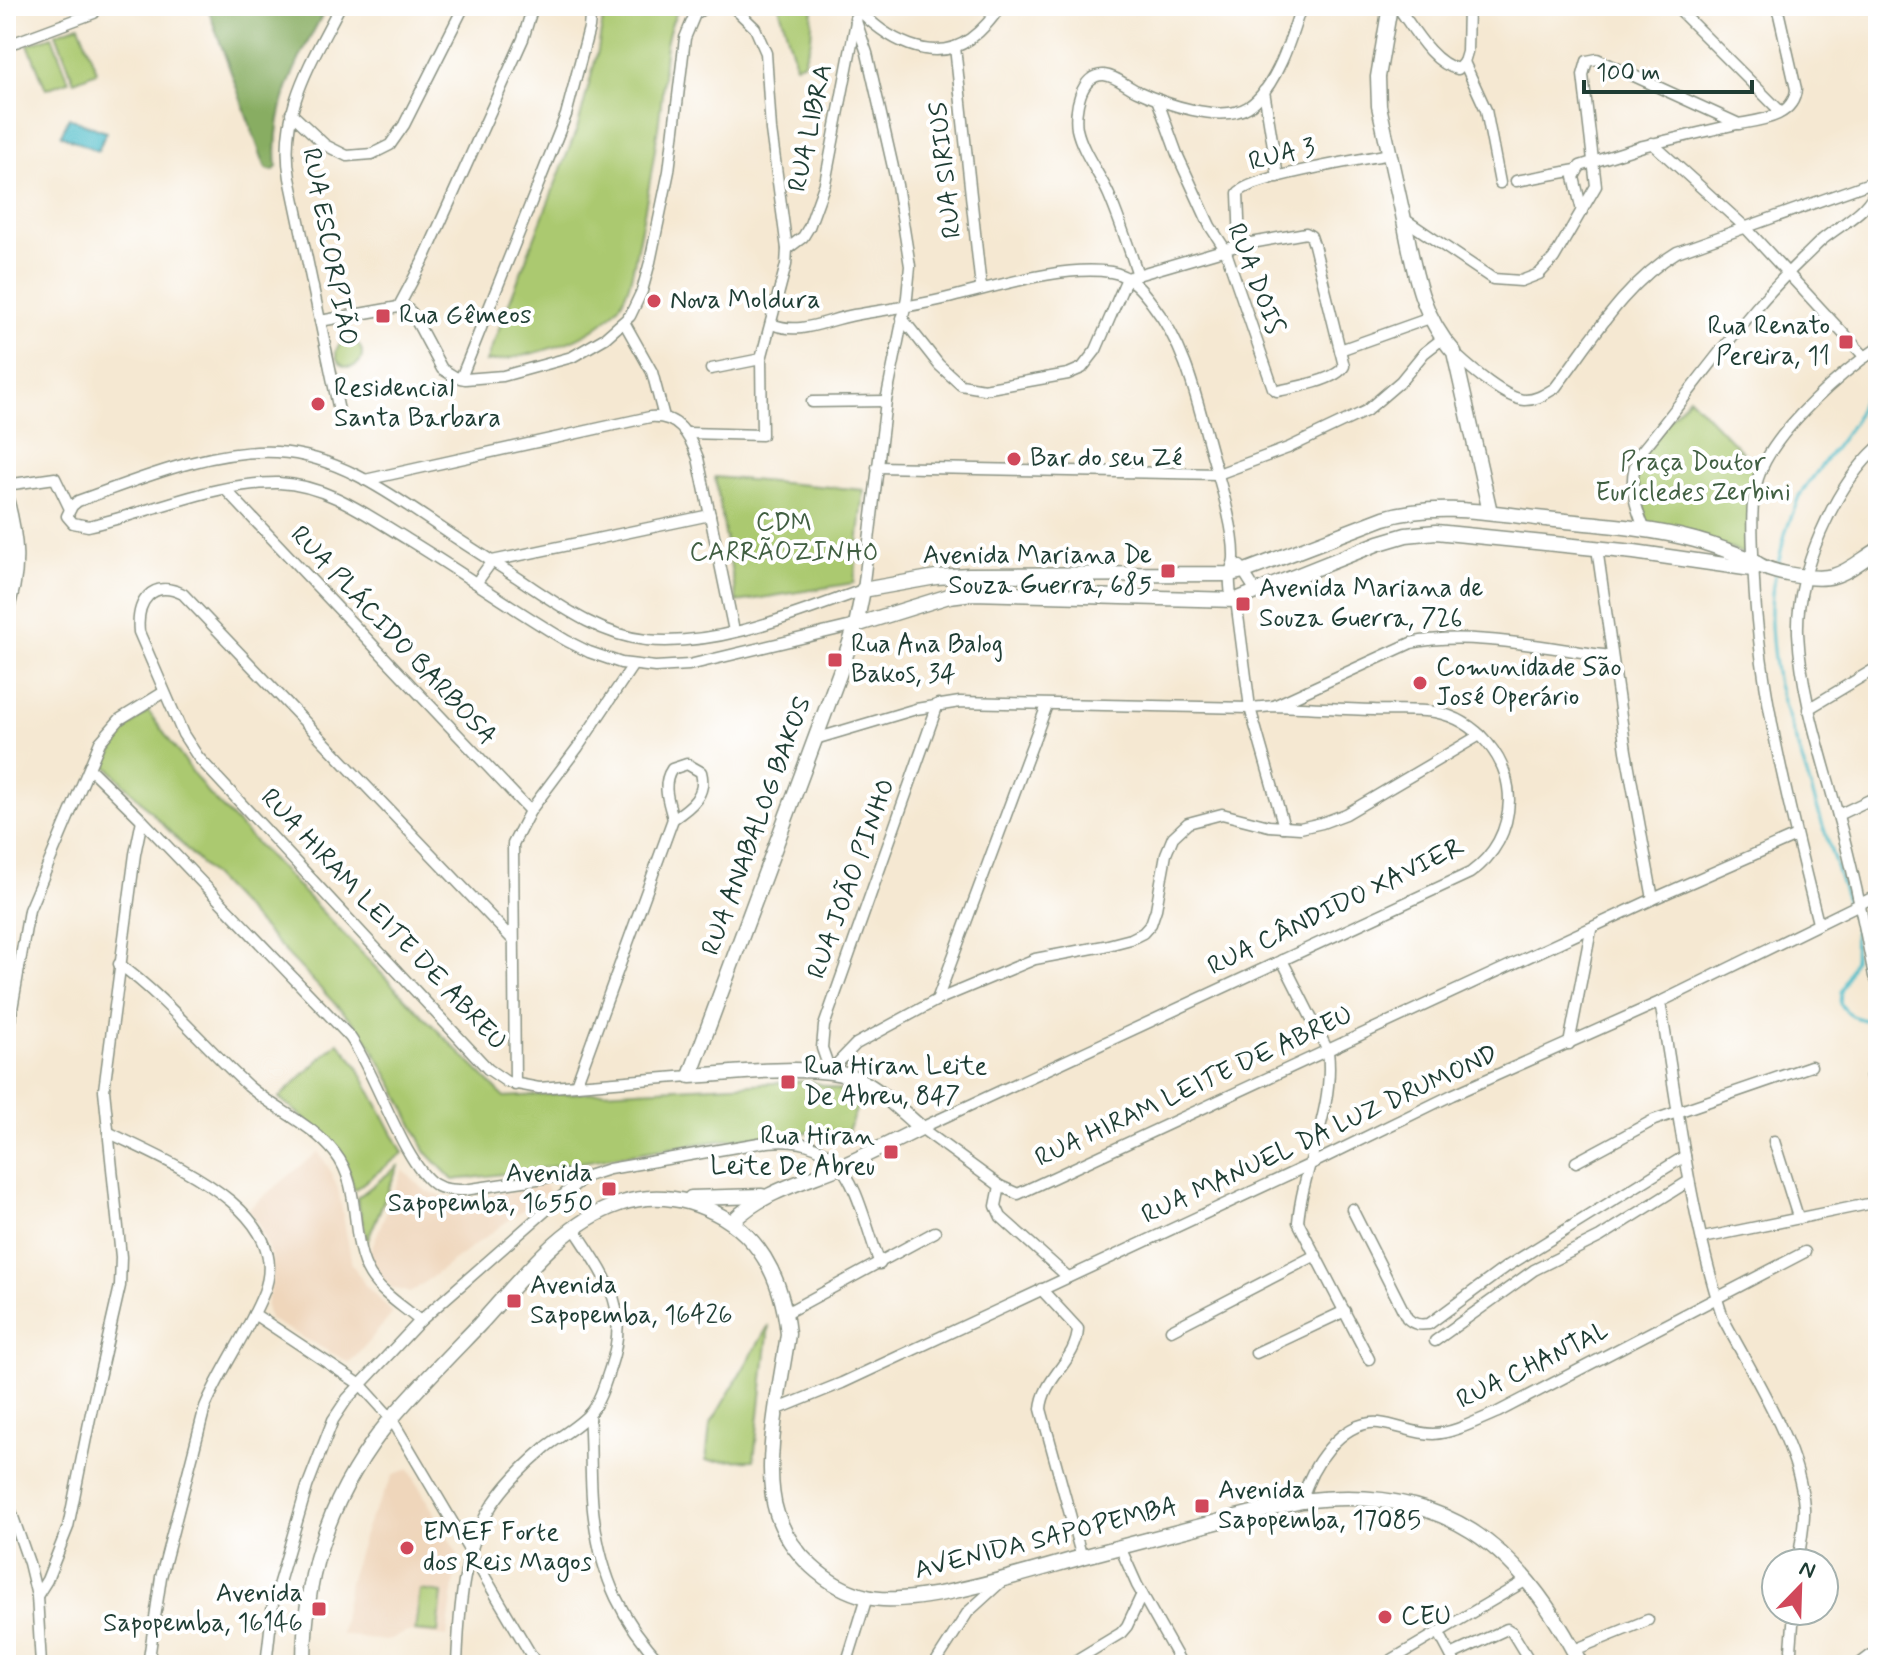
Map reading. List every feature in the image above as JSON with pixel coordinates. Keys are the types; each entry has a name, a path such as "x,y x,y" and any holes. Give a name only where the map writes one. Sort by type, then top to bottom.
{"main road":[{"path":"1390,6 1378,77 1379,106 1418,288 1430,318 1454,352 1490,512"},
{"path":"863,590 936,577 969,575 1237,572 1406,512 1428,509 1490,512 1636,538 1803,577 1838,574 1878,550"},
{"path":"856,625 949,596 973,593 1234,600 1406,535 1436,532 1597,548 1636,538 1695,540 1758,566"},
{"name":"RUA ANABALOG BAKOS","path":"690,1076 856,625 863,590"},
{"name":"RUA HIRAM LEITE DE ABREU","path":"690,1076 830,1071 844,1074 870,1086 921,1128"},
{"name":"RUA CÂNDIDO XAVIER","path":"732,1222 743,1210 766,1196 842,1166 921,1128"},
{"path":"679,1198 766,1196"},
{"name":"AVENIDA SAPOPEMBA","path":"304,1665 309,1595 326,1529 355,1471 391,1418 574,1228 619,1204 656,1197 679,1198 732,1222 767,1257 786,1313 788,1334 771,1465 772,1495 777,1515 794,1548 816,1571 853,1592 867,1597 924,1596 1004,1579 1302,1501 1364,1497 1408,1504 1444,1516 1480,1535 1504,1554 1547,1605 1581,1665"}],"street":[{"name":"RUA ESCORPIÃO","path":"339,411 287,161 286,140 296,96 340,6"},
{"path":"291,113 325,145 347,156 372,154 390,145 404,125 464,6"},
{"path":"399,306 425,257 523,39 533,6"},
{"path":"461,378 566,115 589,28 591,6"},
{"path":"320,321 399,306 408,308 442,369 461,378 503,376 572,357 605,338 630,316 642,291 669,171 685,38 695,14 707,6"},
{"path":"687,433 760,437 763,434 761,359 772,324 787,249 771,130 766,53 755,28 732,6"},
{"path":"857,11 877,28 906,43 941,50 970,39 1001,6"},
{"path":"1284,827 1250,708 1234,600 1237,572 1226,506 1185,358 1163,318 1133,277 1108,194 1078,133 1076,119 1084,88 1098,76 1108,76 1157,99 1210,113 1227,114 1251,106 1264,91 1293,39 1301,6"},
{"path":"1397,6 1440,59 1458,69 1467,52 1468,6"},
{"path":"1675,6 1781,112"},
{"path":"1582,211 1574,177 1580,166 1652,143 1762,119 1781,112 1793,102 1796,89 1777,6"},
{"path":"1868,6 1878,14"},
{"path":"856,625 689,665 633,665 606,659 567,641 477,582 348,503 324,492 280,483 226,490 154,506 88,526 80,526 67,516 78,501 152,475 199,461 275,452 300,455 365,480 562,607 614,634 644,640 678,641 734,631 863,590 886,401 910,266 905,225 857,11"},
{"name":"RUA LIBRA","path":"787,249 803,237 809,227 825,183 857,11"},
{"path":"16,42 94,13"},
{"name":"RUA SIRIUS","path":"955,47 981,288"},
{"path":"1404,219 1493,279 1513,282 1529,279 1548,265 1596,186 1583,75 1587,61 1592,58 1739,124"},
{"path":"1464,62 1486,110 1500,183"},
{"path":"1264,91 1278,177"},
{"name":"RUA DOIS","path":"1157,99 1177,154 1210,226 1225,249 1275,390 1304,385 1340,373 1344,366 1340,350"},
{"path":"1652,143 1745,227 1865,357"},
{"name":"RUA 3","path":"1240,245 1240,190 1278,177 1390,154"},
{"path":"1516,181 1576,170"},
{"path":"1454,352 1468,366 1513,397 1525,400 1541,397 1555,388 1633,287 1664,259 1745,227 1878,182"},
{"path":"1636,538 1637,511 1632,483 1634,465 1704,369 1787,273 1871,201 1878,182"},
{"path":"772,324 785,328 811,327 851,315 903,312 1013,280 1071,272 1113,272 1133,277 1240,245 1302,233 1309,234 1314,245 1340,350 1430,318"},
{"path":"903,312 939,365 961,385 984,389 1068,374 1082,368 1096,350 1133,277"},
{"path":"624,322 652,372 664,417"},
{"path":"877,467 1218,474 1288,448 1366,411 1442,339"},
{"path":"1818,923 1796,836 1762,668 1754,492 1768,455 1802,413 1878,348"},
{"path":"711,369 761,359"},
{"path":"812,402 886,401"},
{"path":"365,480 650,417 664,417 687,433 698,458 734,631"},
{"path":"1878,447 1854,474 1820,536 1803,577 1798,632 1808,709 1838,815 1856,905 1878,983"},
{"path":"6,616 17,583 17,544 6,490 55,478 70,509"},
{"name":"RUA PLÁCIDO BARBOSA","path":"226,490 530,811"},
{"path":"477,582 492,561 710,515"},
{"path":"1597,548 1611,656 1653,899"},
{"path":"1237,572 1257,593"},
{"name":"RUA HIRAM LEITE DE ABREU","path":"513,940 183,594 170,587 155,590 144,599 137,616 139,632 183,734 198,757 488,1069 515,1085 539,1088 690,1076"},
{"path":"1274,706 1411,643 1434,638 1464,638 1611,656"},
{"path":"515,1085 513,844 530,811 633,665"},
{"path":"1808,709 1878,667"},
{"path":"6,1044 29,910 100,742 120,719 164,692"},
{"name":"RUA CÂNDIDO XAVIER","path":"815,739 938,704 960,702 1274,706 1433,712 1470,725 1497,755 1508,786 1505,823 1499,843 1484,862 1470,873 921,1128"},
{"name":"RUA JOÃO PINHO","path":"830,1071 822,1048 824,1026 938,704"},
{"path":"937,1000 1047,705"},
{"path":"830,1071 856,1044 937,1000 1035,959 1104,946 1143,933 1151,924 1156,909 1166,854 1173,837 1188,823 1222,814 1284,827 1322,823 1346,814 1480,735"},
{"path":"576,1085 673,819 689,807 702,790 701,772 687,764 672,769 666,780 673,819"},
{"path":"90,769 350,1037 362,1053 410,1154 435,1185 464,1190 564,1175 584,1177 676,1156 782,1140 818,1148 842,1166 880,1264"},
{"path":"1838,815 1878,796"},
{"path":"37,1596 68,1527 120,1286 121,1257 104,1090 119,964 142,820"},
{"name":"RUA HIRAM LEITE DE ABREU","path":"921,1128 1000,1186 1018,1194 1653,899 1796,836"},
{"name":"RUA MANUEL DA LUZ DRUMOND","path":"778,1409 842,1383 1452,1095 1660,1002 1878,895"},
{"path":"1569,1044 1591,930"},
{"path":"1282,960 1328,1051 1330,1066 1298,1222 1369,1359"},
{"path":"119,964 151,989 248,1085 314,1132 335,1153 349,1178 367,1268 379,1287 420,1321"},
{"path":"1660,1002 1689,1181 1716,1298 1723,1318 1784,1437 1799,1481 1804,1506 1800,1547"},
{"path":"1576,1162 1642,1125 1811,1066"},
{"path":"1871,1076 1878,1123"},
{"path":"108,1132 231,1199 257,1232 269,1274 254,1314 215,1382 205,1407 161,1577 148,1665"},
{"path":"1774,1141 1798,1217"},
{"path":"1352,1209 1407,1318 1411,1323 1429,1324 1506,1267 1685,1156"},
{"path":"266,1665 273,1603 307,1487 333,1420 420,1321 584,1177"},
{"path":"1435,1341 1534,1270 1600,1237 1689,1181"},
{"path":"1000,1186 996,1206 1001,1217 1068,1277"},
{"path":"1703,1238 1878,1202"},
{"path":"574,1228 612,1291 619,1321 612,1362 589,1414 594,1518 613,1595 637,1636 663,1665"},
{"path":"786,1313 935,1232"},
{"name":"RUA CHANTAL","path":"1302,1501 1309,1478 1318,1464 1339,1439 1359,1424 1383,1424 1435,1434 1464,1426 1498,1412 1805,1252"},
{"path":"1171,1330 1316,1255"},
{"path":"1041,1289 1078,1329 1068,1356 1045,1390 1041,1409 1082,1558"},
{"path":"1256,1353 1345,1311"},
{"path":"254,1314 361,1385 391,1418 537,1665"},
{"path":"457,1665 469,1552 479,1527 493,1503 519,1472 589,1414"},
{"path":"6,1497 37,1596 41,1665"},
{"path":"1120,1547 1182,1665"},
{"path":"934,1665 968,1612 1004,1579"},
{"path":"1383,1665 1527,1580"},
{"path":"1068,1665 1121,1633 1142,1594"},
{"path":"846,1665 867,1597"},
{"path":"1574,1650 1648,1620"},
{"path":"1791,1650 1793,1627"},
{"path":"1439,1633 1454,1660 1507,1629 1532,1665"},
{"path":"1858,1665 1878,1650"}],"shaded area":[{"path":"318,1152 338,1189 352,1264 365,1285 393,1313 350,1363 269,1319 266,1306 273,1276 272,1259 259,1226 248,1209"},
{"path":"403,1170 426,1191 458,1200 542,1184 548,1191 410,1293 391,1287 374,1271 368,1257"},
{"name":"EMEF Forte dos Reis Magos","path":"409,1469 458,1555 447,1637 407,1632 385,1641 341,1634 349,1582 367,1525 394,1474"}],"green space":[{"path":"207,6 327,6 289,83 278,123 277,167 273,171 266,169"},
{"path":"605,6 681,6 671,26 666,48 655,148 629,283 618,307 592,330 539,352 486,362 578,126 598,50"},
{"path":"779,6 813,6 811,40 803,63 796,65"},
{"path":"79,25 97,72 74,81 56,33"},
{"path":"52,36 69,81 46,89 28,44"},
{"path":"349,341 358,345 362,354 358,363 349,367 340,363 336,354 340,345"},
{"name":"Praça Doutor Eurícledes Zerbini","path":"1689,397 1759,469 1751,557 1689,531 1647,526 1636,491 1636,470 1651,440"},
{"name":"CDM CARRÃOZINHO","path":"715,477 864,490 854,583 737,602"},
{"path":"148,711 207,792 504,1097 810,1081 861,1097 848,1131 749,1137 453,1180 426,1152 365,1035 106,765 121,734"},
{"path":"338,1042 355,1062 403,1153 354,1190 350,1174 335,1148 279,1098"},
{"path":"398,1166 367,1242 357,1198"},
{"path":"769,1325 754,1460 706,1461 710,1425"},
{"path":"420,1590 442,1593 438,1633 415,1631"}],"water":[{"path":"69,118 106,132 98,151 61,135"}],"waterway":[{"path":"1777,568 1799,496 1854,422 1866,391 1878,377"},
{"path":"1775,575 1771,616 1778,685 1855,926 1854,960 1841,992 1840,1004 1851,1016 1878,1024"}],"place":[{"name":"Nova Moldura","path":"654,301"},
{"name":"Rua Gêmeos","path":"383,316"},
{"name":"Rua Renato Pereira, 11","path":"1846,342"},
{"name":"Residencial Santa Barbara","path":"318,404"},
{"name":"Bar do seu Zé","path":"1014,459"},
{"name":"Avenida Mariana De Souza Guerra, 685","path":"1168,571"},
{"name":"Avenida Mariana de Souza Guerra, 726","path":"1243,604"},
{"name":"Rua Ana Balog Bakos, 34","path":"835,660"},
{"name":"Comunidade São José Operário","path":"1420,683"},
{"name":"Rua Hiran Leite De Abreu, 847","path":"788,1082"},
{"name":"Rua Hiran Leite De Abreu","path":"891,1152"},
{"name":"Avenida Sapopemba, 16550","path":"609,1189"},
{"name":"Avenida Sapopemba, 16426","path":"514,1301"},
{"name":"Avenida Sapopemba, 17085","path":"1202,1506"},
{"name":"EMEF Forte dos Reis Magos","path":"407,1548"},
{"name":"Avenida Sapopemba, 16146","path":"319,1609"},
{"name":"CEU","path":"1385,1617"}]}
